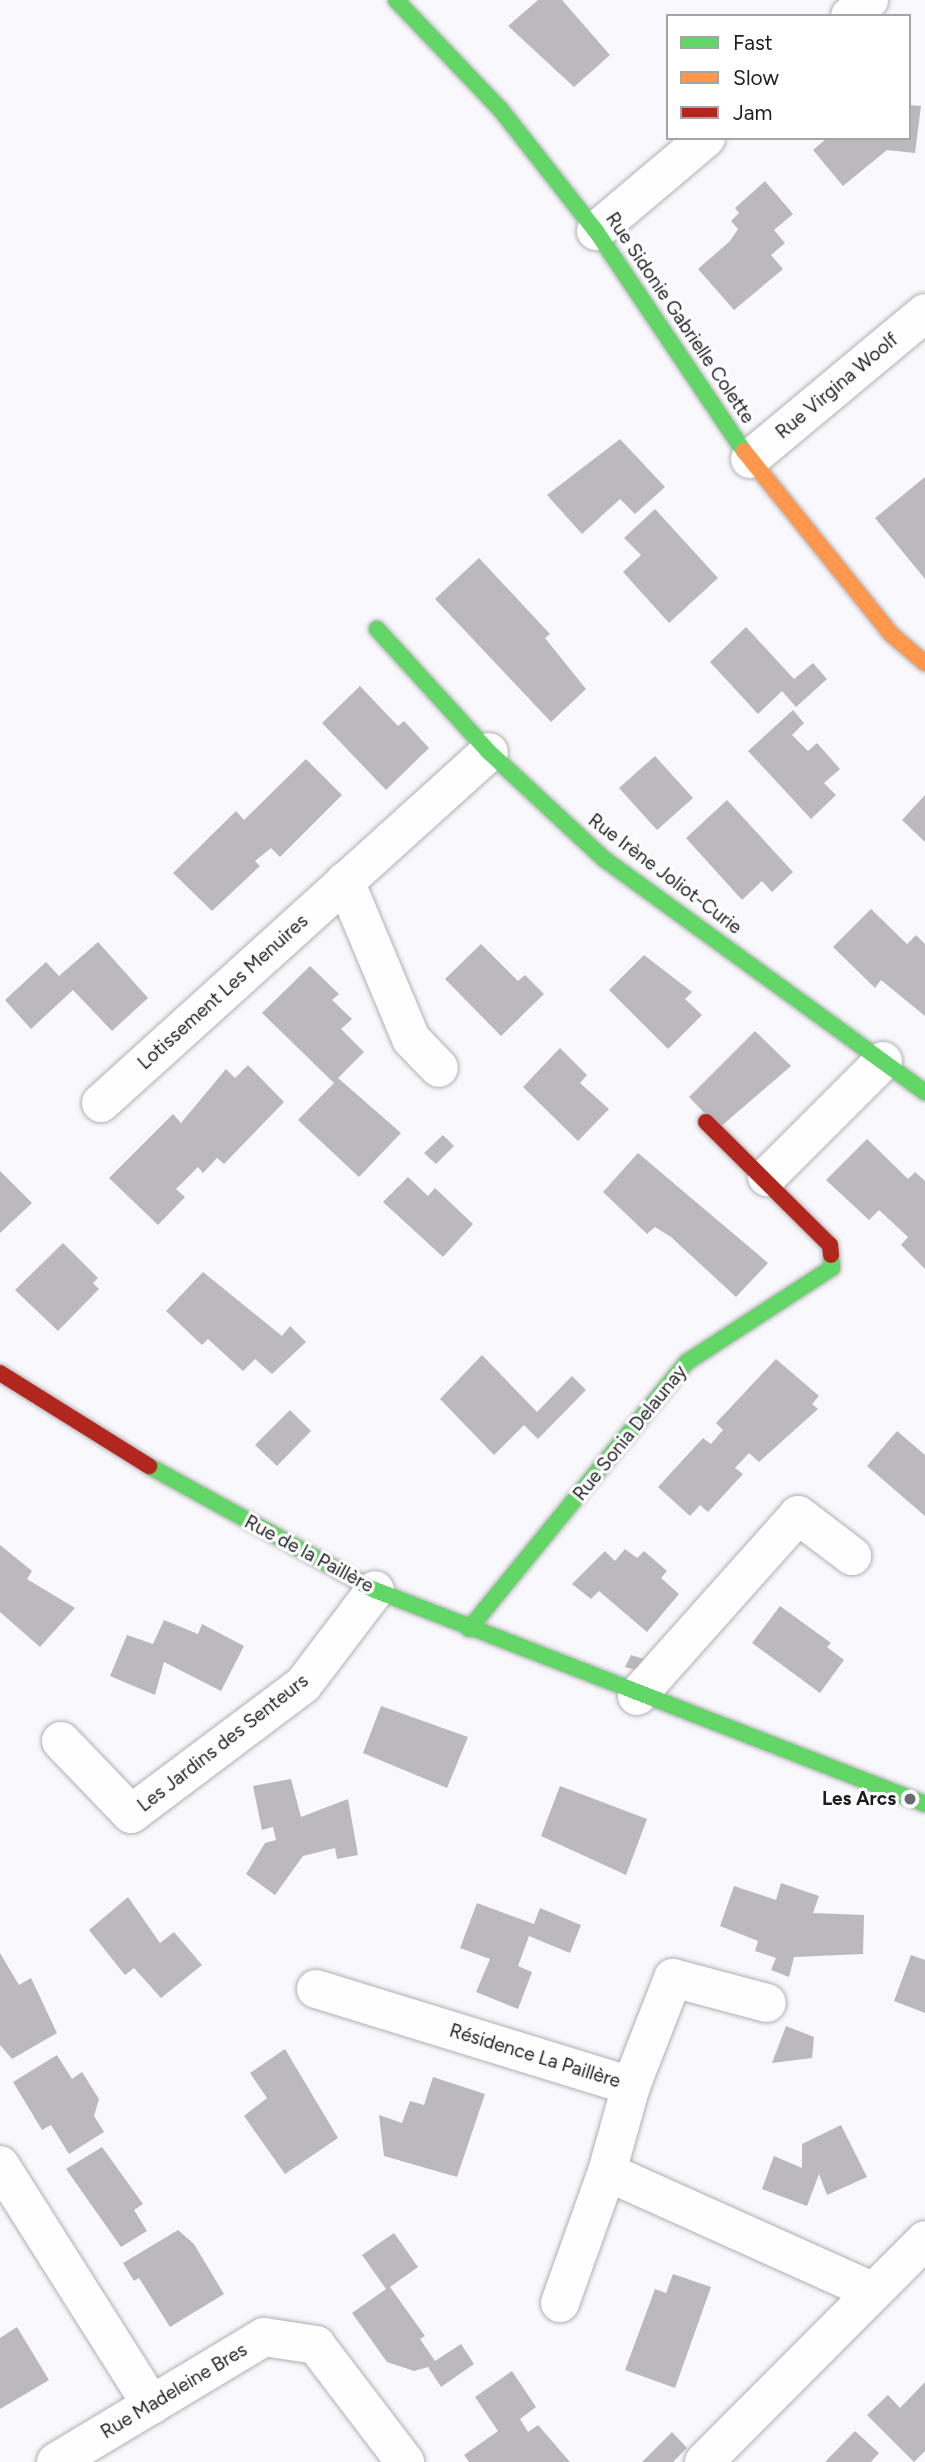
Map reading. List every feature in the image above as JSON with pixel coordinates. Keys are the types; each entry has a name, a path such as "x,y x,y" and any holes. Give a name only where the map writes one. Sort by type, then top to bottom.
{"street":[{"name":"Rue Sidonie Gabrielle Colette","path":"396,0 473,78 596,231 750,459 891,634 925,663"},
{"path":"852,14 869,0"},
{"path":"596,231 704,140"},
{"name":"Rue Virgina Woolf","path":"750,459 925,313"},
{"name":"Rue Irène Joliot-Curie","path":"377,629 489,752 604,859 925,1091"},
{"name":"Lotissement Les Menuires","path":"101,1103 489,752"},
{"path":"345,881 411,1039 439,1068"},
{"path":"767,1177 883,1061"},
{"name":"Rue Sonia Delaunay","path":"469,1629 687,1362 832,1268 830,1245 767,1177 706,1122"},
{"name":"Rue de la Paillère","path":"0,1373 140,1461 375,1590 638,1696 925,1804"},
{"path":"638,1696 798,1515 852,1556"},
{"name":"Les Jardins des Senteurs","path":"61,1741 131,1814 303,1685 375,1590"},
{"path":"631,2086 673,1978 768,2003"},
{"name":"Résidence La Paillère","path":"316,1989 631,2086 607,2172 560,2302"},
{"path":"0,2165 152,2405"},
{"path":"607,2172 872,2291"},
{"path":"704,2462 872,2291 925,2241"},
{"name":"Rue Madeleine Bres","path":"56,2462 264,2337 316,2345 405,2462"}],"building":[{"path":"538,0 562,0 610,55 574,87 508,26"},
{"path":"911,105 921,106 915,153 887,150 843,186 813,150 825,140 911,140"},
{"path":"765,181 793,214 774,230 785,243 771,255 783,269 734,310 698,269 730,241 738,229 731,221 739,213 735,208"},
{"path":"620,439 665,487 635,514 620,499 582,534 547,495"},
{"path":"925,477 925,579 875,518"},
{"path":"655,509 718,578 669,623 623,572 641,555 624,538"},
{"path":"479,558 550,634 545,638 586,689 551,722 435,599"},
{"path":"746,627 794,679 813,663 827,679 796,707 782,691 758,714 710,662"},
{"path":"360,686 398,726 404,721 429,748 386,790 322,723"},
{"path":"793,710 804,723 792,735 808,751 817,743 840,769 824,783 836,795 811,819 748,751"},
{"path":"655,756 693,798 657,830 619,788"},
{"path":"306,759 342,795 280,857 271,848 255,861 260,866 212,911 173,873 236,811 244,820"},
{"path":"925,795 925,842 902,820"},
{"path":"727,800 793,872 772,892 762,881 742,900 686,838"},
{"path":"871,909 907,944 916,935 925,944 925,1016 881,980 875,988 833,947"},
{"path":"98,942 148,998 112,1031 73,990 31,1029 5,1000 46,962 59,976"},
{"path":"481,944 518,981 525,975 544,994 501,1036 445,979"},
{"path":"644,955 692,992 685,999 702,1015 668,1049 609,990"},
{"path":"310,966 339,994 332,1000 352,1019 341,1029 364,1052 338,1078 401,1133 359,1177 298,1120 334,1083 262,1013"},
{"path":"755,1031 791,1066 719,1128 689,1097"},
{"path":"560,1048 587,1075 580,1083 609,1109 578,1141 523,1087"},
{"path":"248,1065 284,1102 224,1164 217,1158 203,1173 198,1167 176,1189 185,1197 158,1225 109,1178 173,1114 181,1123 226,1069 235,1078"},
{"path":"443,1135 454,1146 436,1164 424,1153"},
{"path":"867,1139 908,1179 915,1172 925,1181 925,1269 901,1245 908,1237 879,1210 869,1220 826,1180"},
{"path":"638,1153 768,1263 736,1297 671,1237 655,1227 647,1234 603,1192"},
{"path":"0,1171 32,1203 0,1233"},
{"path":"408,1177 428,1196 435,1188 473,1224 443,1257 383,1202"},
{"path":"63,1243 98,1278 93,1283 99,1289 58,1331 15,1290"},
{"path":"203,1272 282,1336 290,1326 306,1342 272,1374 255,1359 243,1371 208,1339 202,1345 166,1311"},
{"path":"482,1355 537,1412 572,1376 586,1390 538,1439 524,1425 494,1455 440,1399"},
{"path":"776,1359 819,1396 812,1404 818,1409 759,1462 749,1453 735,1468 743,1474 708,1512 700,1505 690,1516 658,1487 703,1438 711,1444 723,1430 716,1423"},
{"path":"290,1410 311,1431 277,1466 255,1445"},
{"path":"897,1431 925,1455 925,1516 867,1466"},
{"path":"0,1545 32,1571 27,1579 75,1608 40,1647 0,1612"},
{"path":"625,1549 637,1558 644,1551 667,1571 661,1578 679,1594 647,1632 599,1591 591,1599 572,1584 605,1551 615,1561"},
{"path":"780,1606 831,1643 827,1647 844,1660 820,1693 752,1643"},
{"path":"164,1620 198,1634 202,1624 244,1646 221,1691 164,1662 155,1695 110,1676 127,1635 153,1644"},
{"path":"631,1655 644,1659 640,1671 625,1667"},
{"path":"381,1706 468,1737 447,1788 363,1753"},
{"path":"291,1779 301,1817 348,1799 358,1855 337,1859 335,1848 303,1856 275,1895 246,1874 265,1843 276,1840 273,1827 262,1830 253,1786"},
{"path":"560,1786 647,1819 626,1875 541,1836"},
{"path":"781,1883 819,1896 813,1913 864,1915 863,1954 794,1957 789,1977 771,1970 776,1958 755,1951 758,1941 720,1926 734,1886 776,1900"},
{"path":"128,1897 160,1943 174,1932 202,1965 161,1998 134,1968 125,1975 89,1930"},
{"path":"477,1903 534,1924 540,1908 581,1925 570,1953 529,1936 518,1966 532,1972 518,2009 476,1992 490,1959 460,1948"},
{"path":"0,1953 19,1985 31,1978 57,2033 12,2059 0,2045"},
{"path":"911,1955 925,1960 925,2013 894,2001"},
{"path":"786,2026 814,2037 812,2058 772,2063"},
{"path":"285,2049 338,2138 285,2174 244,2116 267,2098 250,2073"},
{"path":"57,2055 72,2079 82,2072 99,2099 94,2116 104,2132 69,2154 51,2125 42,2130 13,2082"},
{"path":"433,2077 485,2094 457,2177 384,2156 379,2115 402,2123 410,2101 424,2105"},
{"path":"841,2125 867,2177 827,2195 819,2174 807,2206 762,2189 774,2156 802,2168 802,2144"},
{"path":"102,2147 143,2204 134,2210 147,2231 121,2247 66,2169"},
{"path":"178,2230 194,2244 224,2294 170,2327 139,2278 134,2281 123,2263"},
{"path":"394,2233 418,2267 390,2287 425,2336 420,2339 435,2361 461,2344 474,2364 441,2387 428,2367 414,2371 387,2362 352,2313 386,2289 362,2255"},
{"path":"673,2274 711,2287 675,2388 625,2370 655,2289 666,2293"},
{"path":"17,2327 49,2380 0,2409 0,2338"},
{"path":"512,2371 536,2407 520,2419 528,2432 538,2425 570,2462 469,2462 464,2455 498,2431 475,2397"},
{"path":"925,2382 925,2451 914,2462 867,2415 888,2395 900,2408"},
{"path":"855,2431 879,2453 871,2462 825,2462"},
{"path":"672,2432 687,2448 673,2462 642,2462"}],"traffic: fast":[{"path":"396,0 501,110 596,231 744,451"},
{"path":"377,629 489,752 604,859 925,1092"},
{"path":"469,1629 687,1362 832,1268 831,1255"},
{"path":"149,1466 375,1590 925,1804"}],"traffic: slow":[{"path":"744,451 891,634 925,663"}],"traffic: jam":[{"path":"706,1122 830,1245 831,1255"},
{"path":"0,1373 149,1466"}],"place":[{"name":"Les Arcs","path":"910,1799"}]}
